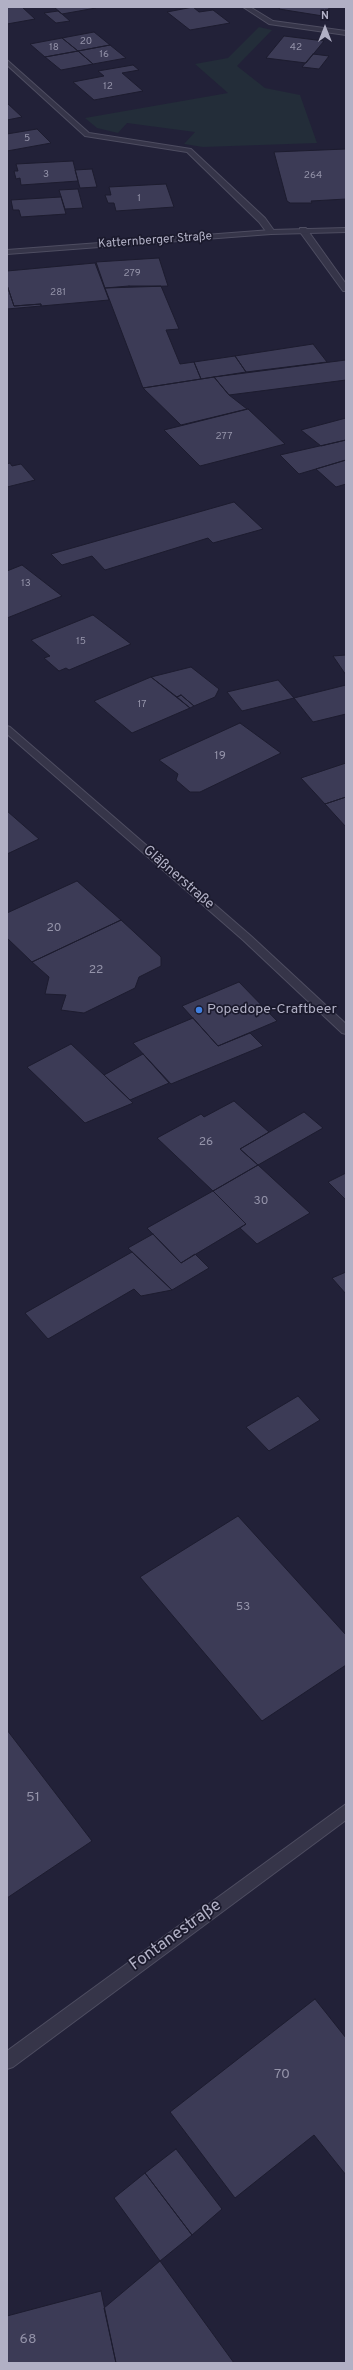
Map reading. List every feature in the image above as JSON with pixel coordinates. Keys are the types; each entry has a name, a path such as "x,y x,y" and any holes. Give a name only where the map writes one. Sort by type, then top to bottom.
{"street":[{"path":"246,7 271,23 346,33"},
{"path":"7,62 86,135 189,150 262,220 270,232"},
{"path":"303,230 346,290"},
{"name":"Katternberger Straße","path":"7,252 270,232 346,230"},
{"name":"Gläßnerstraße","path":"7,730 247,938 346,1030"},
{"name":"Fontanestraße","path":"7,2061 346,1811"}],"shaded area":[{"path":"259,27 272,30 237,66 265,88 300,95 317,143 203,147 184,144 195,132 127,123 118,133 97,128 85,118 228,93 195,64 228,58"}],"building":[{"path":"7,7 22,7 35,19 7,24"},
{"path":"54,7 95,7 96,8 62,14"},
{"path":"193,7 199,12 213,10 230,23 190,30 167,12"},
{"path":"280,7 330,7 323,16 279,9"},
{"path":"58,11 70,21 56,23 44,13"},
{"path":"94,32 110,45 78,51 62,38"},
{"path":"284,36 324,41 306,63 266,58"},
{"path":"62,38 78,51 45,57 30,44"},
{"path":"110,45 126,58 93,64 78,51"},
{"path":"78,51 93,64 61,70 45,57"},
{"path":"313,54 329,56 319,69 302,67"},
{"path":"133,65 139,70 122,73 143,91 94,100 73,82 104,76 98,71"},
{"path":"7,103 22,117 7,120"},
{"path":"37,129 51,143 7,151 7,134"},
{"path":"346,149 346,199 311,201 312,203 290,203 287,201 274,152"},
{"path":"73,161 78,181 21,185 20,178 16,179 14,171 18,171 16,164"},
{"path":"92,169 97,187 80,188 75,170"},
{"path":"166,184 174,207 116,211 114,203 108,203 105,195 111,195 109,187"},
{"path":"78,189 83,208 65,209 59,190"},
{"path":"61,197 66,214 21,217 19,210 13,210 11,200"},
{"path":"159,258 168,286 105,288 96,262"},
{"path":"95,263 109,300 41,306 41,304 14,306 7,285 7,271"},
{"path":"7,285 14,306 41,304 41,306 7,309"},
{"path":"161,286 179,329 166,330 180,364 194,362 201,379 143,388 105,288"},
{"path":"313,344 327,362 246,372 235,356"},
{"path":"235,356 246,372 201,379 194,362"},
{"path":"346,360 346,380 229,395 214,377"},
{"path":"214,377 229,395 247,409 181,425 143,388"},
{"path":"248,409 285,444 200,466 164,430"},
{"path":"346,418 346,440 321,446 301,430"},
{"path":"346,440 346,460 299,474 280,455"},
{"path":"346,460 346,484 336,487 316,469"},
{"path":"10,463 12,466 21,464 35,480 7,487 7,464"},
{"path":"234,502 263,529 213,543 208,538 105,570 92,556 62,565 51,554"},
{"path":"22,565 62,596 7,618 7,571"},
{"path":"93,615 131,644 69,670 66,668 59,671 44,658 50,656 31,640"},
{"path":"346,655 346,675 333,656"},
{"path":"191,667 219,689 215,697 194,706 181,695 177,697 151,677"},
{"path":"151,677 190,708 132,733 94,701"},
{"path":"278,680 294,698 242,711 227,692"},
{"path":"346,685 346,714 313,722 294,698"},
{"path":"181,695 194,706 190,708 177,697"},
{"path":"240,723 281,753 200,792 190,792 176,780 178,774 159,760"},
{"path":"346,763 346,797 325,804 301,778"},
{"path":"346,797 346,827 325,804"},
{"path":"7,811 39,839 7,854"},
{"path":"77,881 121,920 32,962 7,938 7,913"},
{"path":"121,920 161,957 161,966 139,977 135,988 84,1013 61,1010 66,995 45,994 49,977 32,962"},
{"path":"239,982 277,1021 218,1046 182,1006"},
{"path":"193,1018 218,1046 250,1033 263,1046 171,1084 133,1043"},
{"path":"71,1044 133,1103 85,1123 27,1067"},
{"path":"143,1054 169,1083 130,1100 104,1075"},
{"path":"234,1101 269,1132 240,1149 258,1165 213,1191 157,1138 201,1114 204,1117"},
{"path":"304,1112 323,1128 258,1165 240,1149"},
{"path":"258,1165 310,1213 257,1244 240,1228 246,1224 213,1191"},
{"path":"346,1173 346,1200 328,1182"},
{"path":"213,1191 246,1224 181,1263 147,1228"},
{"path":"153,1234 181,1263 195,1254 209,1268 172,1290 128,1248"},
{"path":"132,1252 172,1290 141,1296 134,1289 48,1339 25,1313"},
{"path":"346,1272 346,1294 332,1278"},
{"path":"298,1396 320,1420 269,1451 246,1427"},
{"path":"238,1516 346,1635 346,1665 262,1721 140,1577"},
{"path":"7,1730 92,1841 7,1898"},
{"path":"315,1999 346,2038 346,2175 314,2135 235,2198 170,2112"},
{"path":"176,2149 222,2209 192,2235 145,2173"},
{"path":"145,2173 192,2235 160,2261 114,2198"},
{"path":"160,2261 234,2363 116,2363 104,2308"},
{"path":"101,2291 116,2363 7,2363 7,2316"}],"place":[{"name":"Popedope-Craftbeer","path":"199,1010"}]}
